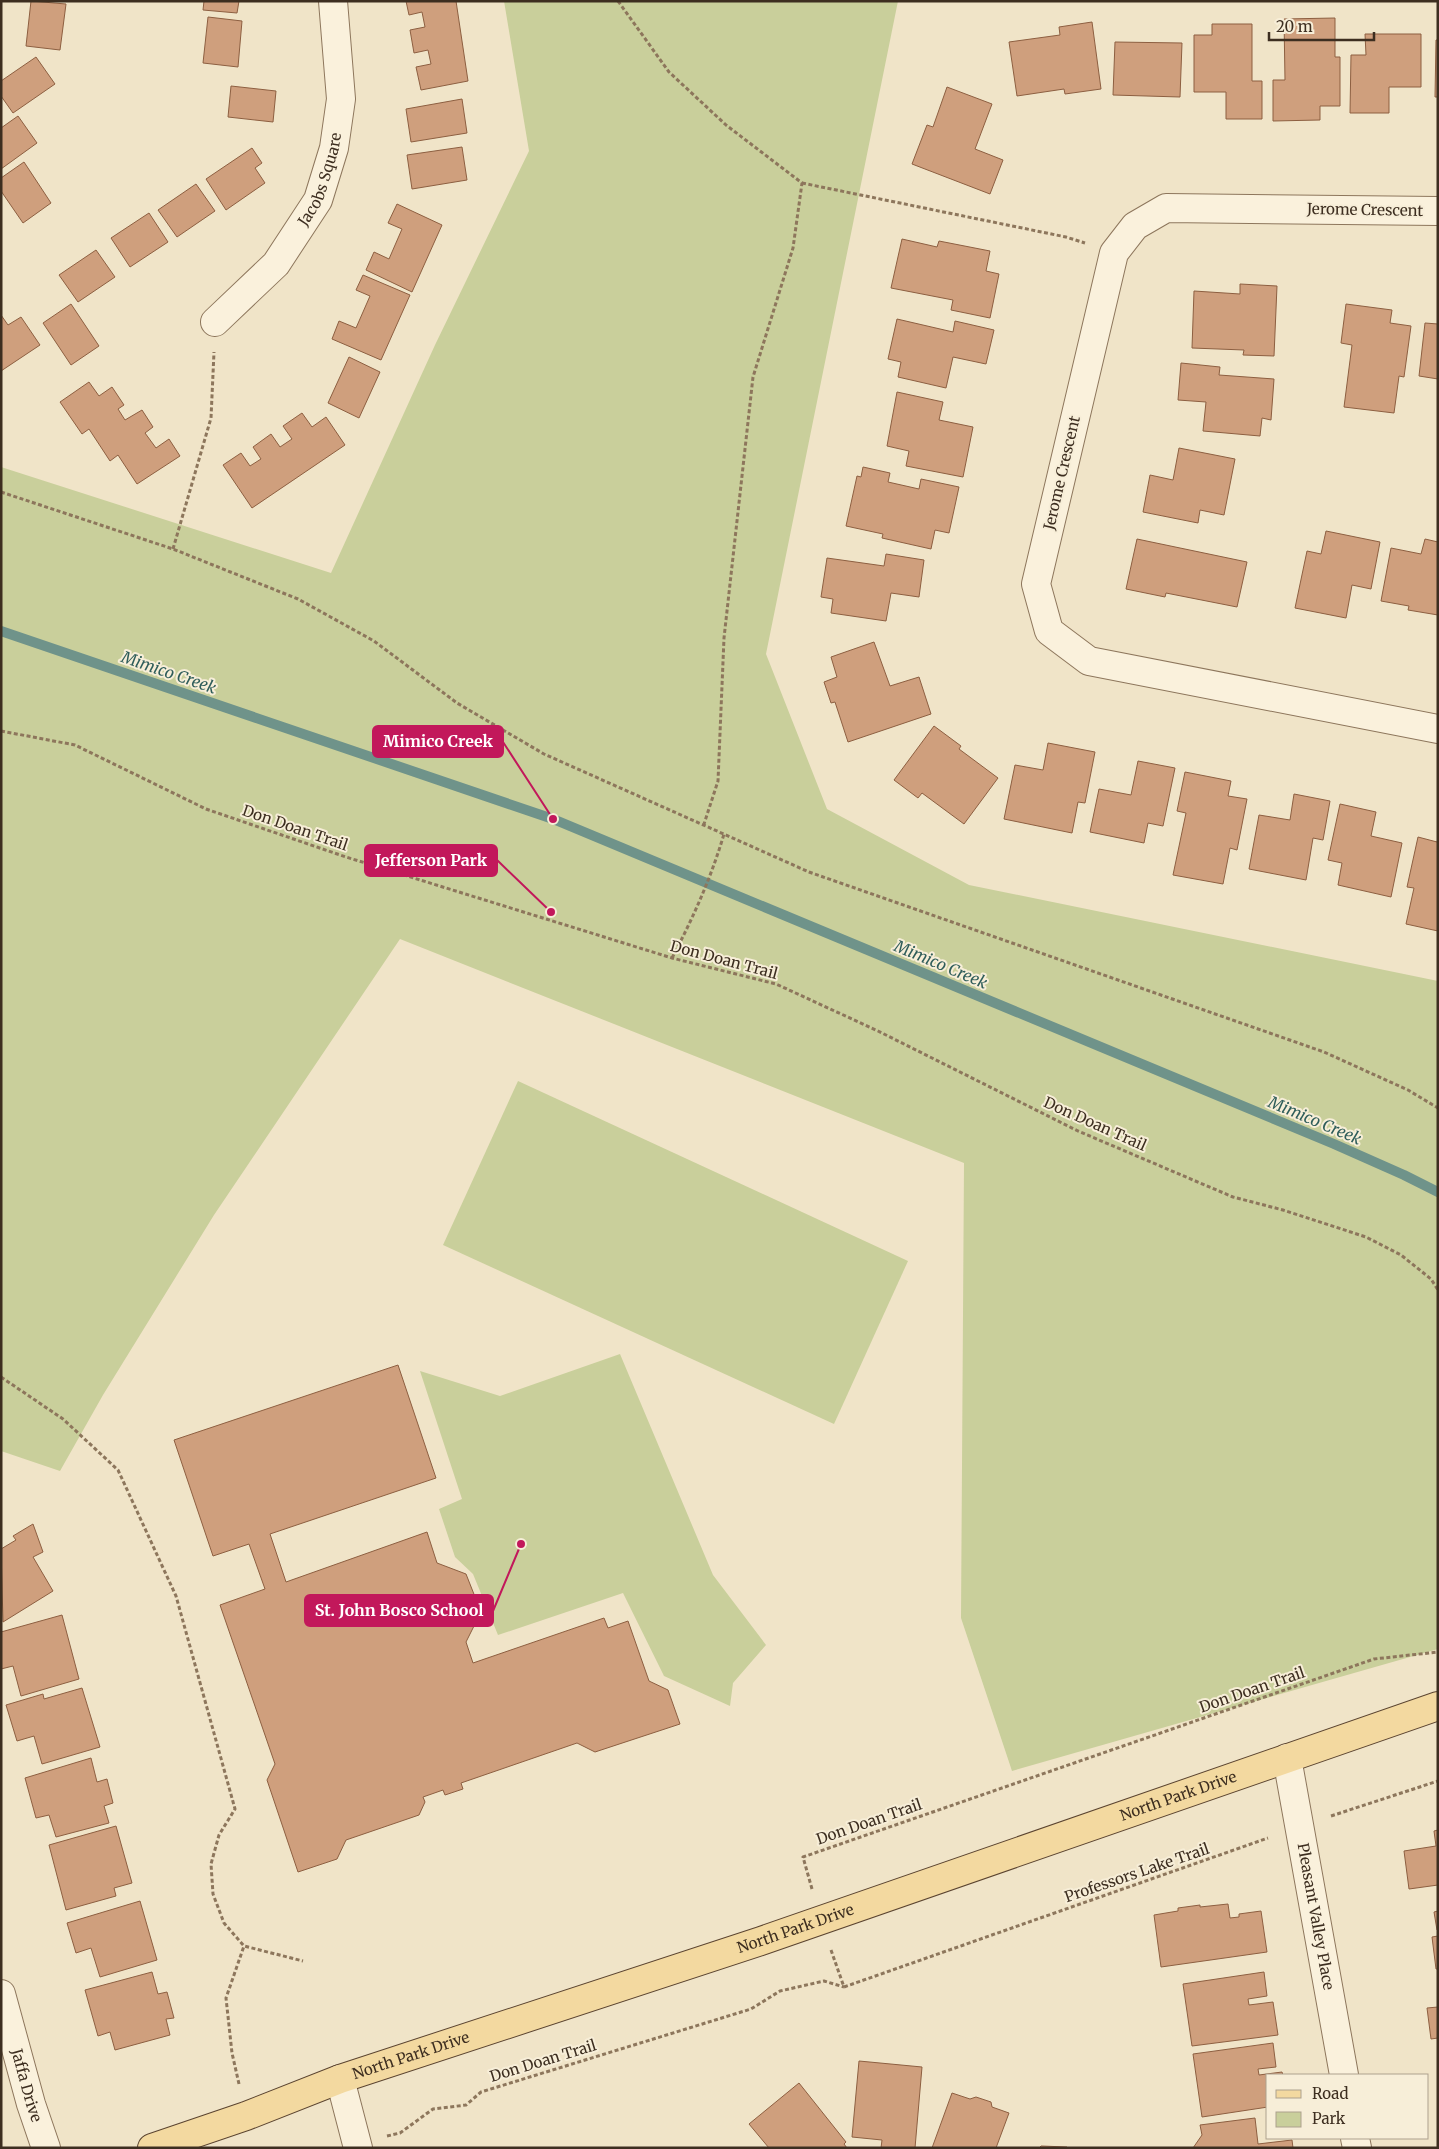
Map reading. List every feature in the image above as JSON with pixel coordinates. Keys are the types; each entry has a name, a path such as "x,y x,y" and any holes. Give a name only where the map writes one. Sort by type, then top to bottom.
{"main road":[{"name":"North Park Drive","path":"152,2148 246,2116 340,2079 821,1920 1438,1706"}],"street":[{"name":"Jacobs Square","path":"215,322 276,264 318,200 334,148 341,99 333,1"},
{"name":"Jerome Crescent","path":"1438,212 1166,208 1135,226 1114,253 1036,584 1049,631 1089,661 1438,729"},
{"name":"Pleasant Valley Place","path":"1287,1758 1344,2074"},
{"name":"Jaffa Drive","path":"1,1994 31,2104 46,2148"},
{"path":"340,2079 358,2145"}],"path":[{"path":"618,1 669,72 726,125 802,183 1066,237 1114,253"},
{"path":"704,824 718,781 724,638 753,377 793,248 802,183"},
{"path":"173,549 211,418 215,322"},
{"path":"1,492 173,549 298,599 374,641 457,703 544,754 809,872 1324,1052 1408,1090 1438,1108"},
{"name":"Don Doan Trail","path":"1,731 75,745 206,809 346,857 672,958 776,984 878,1031 1078,1131 1233,1197 1282,1210 1366,1237 1401,1254 1431,1279 1438,1290"},
{"path":"672,958 693,918 714,867 724,834"},
{"path":"1,1377 63,1419 118,1470 176,1596 235,1809 218,1835 211,1864 213,1894 224,1923 244,1946 303,1961"},
{"name":"Don Doan Trail","path":"844,1987 821,1920 803,1857 1374,1660 1438,1652"},
{"name":"Professors Lake Trail","path":"844,1987 1299,1827 1438,1781"},
{"path":"244,1946 226,1998 232,2054 246,2116"},
{"name":"Don Doan Trail","path":"358,2145 400,2133 433,2109 466,2105 481,2092 751,2010 780,1991 824,1982 844,1987"}],"green space":[{"path":"504,1 898,1 766,654 827,809 969,885 1438,981 1438,1649 1012,1771 961,1618 964,1163 400,939 214,1215 103,1395 60,1471 1,1451 1,467 331,573 435,345 529,151"},
{"path":"518,1081 908,1261 834,1424 443,1245"},
{"path":"620,1354 713,1575 766,1645 733,1683 730,1706 664,1676 623,1593 498,1635 473,1574 455,1557 439,1509 462,1499 420,1371 500,1396"}],"building":[{"path":"31,1 66,4 60,50 26,46"},
{"path":"204,1 239,1 237,13 203,10"},
{"path":"406,1 456,1 468,81 421,90 416,67 431,64 428,50 414,53 410,30 425,27 422,12 409,15"},
{"path":"208,17 242,21 238,67 203,63"},
{"path":"1335,18 1335,57 1340,57 1340,106 1320,106 1320,120 1273,121 1273,80 1285,80 1284,19"},
{"path":"1092,22 1101,89 1065,94 1064,89 1017,96 1009,42 1060,35 1059,27"},
{"path":"1212,24 1252,24 1252,81 1262,81 1262,119 1226,119 1226,92 1194,92 1194,35 1212,35"},
{"path":"1365,34 1421,34 1421,87 1389,87 1389,113 1350,113 1351,55 1366,55"},
{"path":"1436,40 1438,40 1438,97 1435,97"},
{"path":"1115,42 1182,43 1180,97 1113,95"},
{"path":"36,57 55,84 13,113 1,96 1,81"},
{"path":"231,86 276,91 273,122 228,117"},
{"path":"947,87 992,104 975,149 1003,160 990,194 912,164 927,125 933,127"},
{"path":"462,99 467,133 411,142 406,109"},
{"path":"18,116 37,143 1,169 1,128"},
{"path":"462,147 467,180 412,189 407,155"},
{"path":"252,148 262,163 255,168 265,183 226,210 206,179"},
{"path":"24,162 51,203 23,223 1,191 1,178"},
{"path":"196,184 215,211 177,237 158,210"},
{"path":"397,204 442,225 412,292 366,270 374,252 389,259 402,229 388,223"},
{"path":"149,213 168,242 130,267 111,238"},
{"path":"902,239 937,247 939,241 990,251 986,271 999,274 990,318 951,310 953,300 891,288"},
{"path":"96,250 115,277 78,302 59,275"},
{"path":"363,275 410,295 381,360 332,339 339,321 356,328 370,296 356,290"},
{"path":"1240,284 1277,286 1274,356 1243,355 1244,350 1192,348 1194,291 1240,294"},
{"path":"71,304 99,346 71,365 43,323"},
{"path":"1346,304 1392,310 1390,323 1411,326 1404,377 1399,376 1394,413 1344,407 1352,345 1341,343"},
{"path":"1,315 8,325 21,317 40,345 1,371"},
{"path":"897,319 953,332 955,321 994,330 986,364 953,357 946,388 898,377 901,362 888,359"},
{"path":"1425,323 1438,324 1438,379 1419,376"},
{"path":"349,357 380,372 359,418 328,403"},
{"path":"1181,363 1220,367 1219,375 1274,379 1271,420 1262,418 1260,436 1203,431 1206,402 1178,400"},
{"path":"89,382 99,396 112,387 124,405 118,409 125,420 142,410 153,427 145,433 156,448 169,439 180,456 137,484 118,455 110,461 89,429 82,434 60,402"},
{"path":"897,392 943,402 939,420 973,427 963,477 906,466 909,451 887,446"},
{"path":"302,413 312,427 326,417 345,445 252,508 223,465 241,453 250,466 261,459 253,447 271,434 280,447 292,439 283,426"},
{"path":"1179,448 1235,459 1224,515 1200,510 1198,523 1143,512 1150,475 1173,480"},
{"path":"863,467 890,473 888,482 919,489 921,479 959,487 949,533 935,530 931,549 882,538 883,534 846,526 857,476 861,477"},
{"path":"1326,531 1380,542 1371,589 1352,585 1346,618 1295,608 1307,551 1321,554"},
{"path":"1137,539 1247,562 1237,607 1166,593 1165,597 1126,589"},
{"path":"1425,539 1438,542 1438,615 1408,610 1409,606 1381,601 1391,548 1421,554"},
{"path":"886,554 924,560 919,597 891,593 886,621 831,613 833,599 821,597 827,558 884,566"},
{"path":"874,642 890,686 919,677 931,714 848,742 835,702 831,703 824,682 837,677 831,657"},
{"path":"934,726 961,746 959,749 998,778 964,824 922,793 918,798 894,780"},
{"path":"1048,743 1095,752 1085,803 1078,802 1072,833 1004,819 1015,765 1043,770"},
{"path":"1138,761 1175,768 1163,826 1148,823 1144,843 1090,832 1099,789 1131,795"},
{"path":"1185,772 1231,781 1228,796 1247,799 1237,850 1230,848 1223,884 1173,875 1186,813 1177,811"},
{"path":"1294,794 1330,801 1323,840 1313,838 1306,880 1249,869 1259,815 1290,820"},
{"path":"1340,804 1376,812 1371,836 1402,843 1391,897 1338,885 1342,863 1328,860"},
{"path":"1418,837 1437,842 1438,839 1438,931 1406,924 1414,888 1407,887"},
{"path":"398,1365 436,1478 270,1534 286,1582 427,1532 437,1563 466,1574 481,1612 466,1642 473,1663 604,1618 608,1628 628,1621 649,1681 668,1690 680,1724 595,1752 577,1743 461,1783 463,1789 445,1795 443,1790 423,1797 425,1802 419,1815 346,1840 337,1859 298,1872 267,1780 275,1764 220,1605 265,1589 249,1544 213,1556 174,1440"},
{"path":"33,1524 43,1552 33,1557 53,1591 3,1622 1,1549 16,1540 13,1536"},
{"path":"62,1615 79,1679 21,1696 13,1666 1,1669 1,1632"},
{"path":"82,1688 100,1747 42,1764 34,1736 17,1741 6,1705 43,1694 44,1699"},
{"path":"91,1758 97,1782 107,1779 113,1803 104,1806 109,1823 56,1837 49,1815 36,1818 25,1778"},
{"path":"116,1826 132,1883 114,1888 116,1896 66,1910 49,1845"},
{"path":"1438,1830 1438,1885 1409,1889 1404,1851 1436,1846 1434,1831"},
{"path":"140,1901 157,1960 100,1977 91,1948 76,1953 67,1923"},
{"path":"1228,1904 1230,1918 1239,1917 1239,1914 1261,1911 1267,1952 1161,1967 1154,1915 1178,1911 1178,1908"},
{"path":"1438,1911 1438,1930 1437,1930 1434,1912"},
{"path":"1438,1936 1438,1969 1436,1969 1432,1937"},
{"path":"152,1972 158,1994 167,1992 174,2018 166,2019 170,2035 115,2050 110,2032 98,2036 85,1990"},
{"path":"1264,1972 1267,1996 1248,1999 1249,2005 1273,2002 1278,2035 1192,2046 1183,1984"},
{"path":"1438,2007 1438,2038 1431,2039 1427,2008"},
{"path":"1273,2043 1276,2067 1258,2069 1259,2075 1266,2074 1266,2107 1202,2117 1193,2054"},
{"path":"859,2061 922,2067 915,2148 881,2148 882,2140 852,2137"},
{"path":"1282,2072 1283,2074 1267,2074"},
{"path":"799,2083 846,2142 844,2144 847,2148 769,2148 749,2124"},
{"path":"952,2093 970,2099 976,2097 991,2102 992,2107 1009,2113 996,2148 932,2148"},
{"path":"1255,2118 1258,2144 1292,2140 1293,2148 1193,2148 1202,2135 1200,2125"},
{"path":"1041,2146 1067,2147 1068,2148 1039,2148"}],"waterway":[{"name":"Mimico Creek","path":"1,631 553,819 1334,1144 1438,1192"}],"place":[{"name":"Mimico Creek","path":"553,819"},
{"name":"Jefferson Park","path":"551,912"},
{"name":"St. John Bosco School","path":"521,1544"}]}
